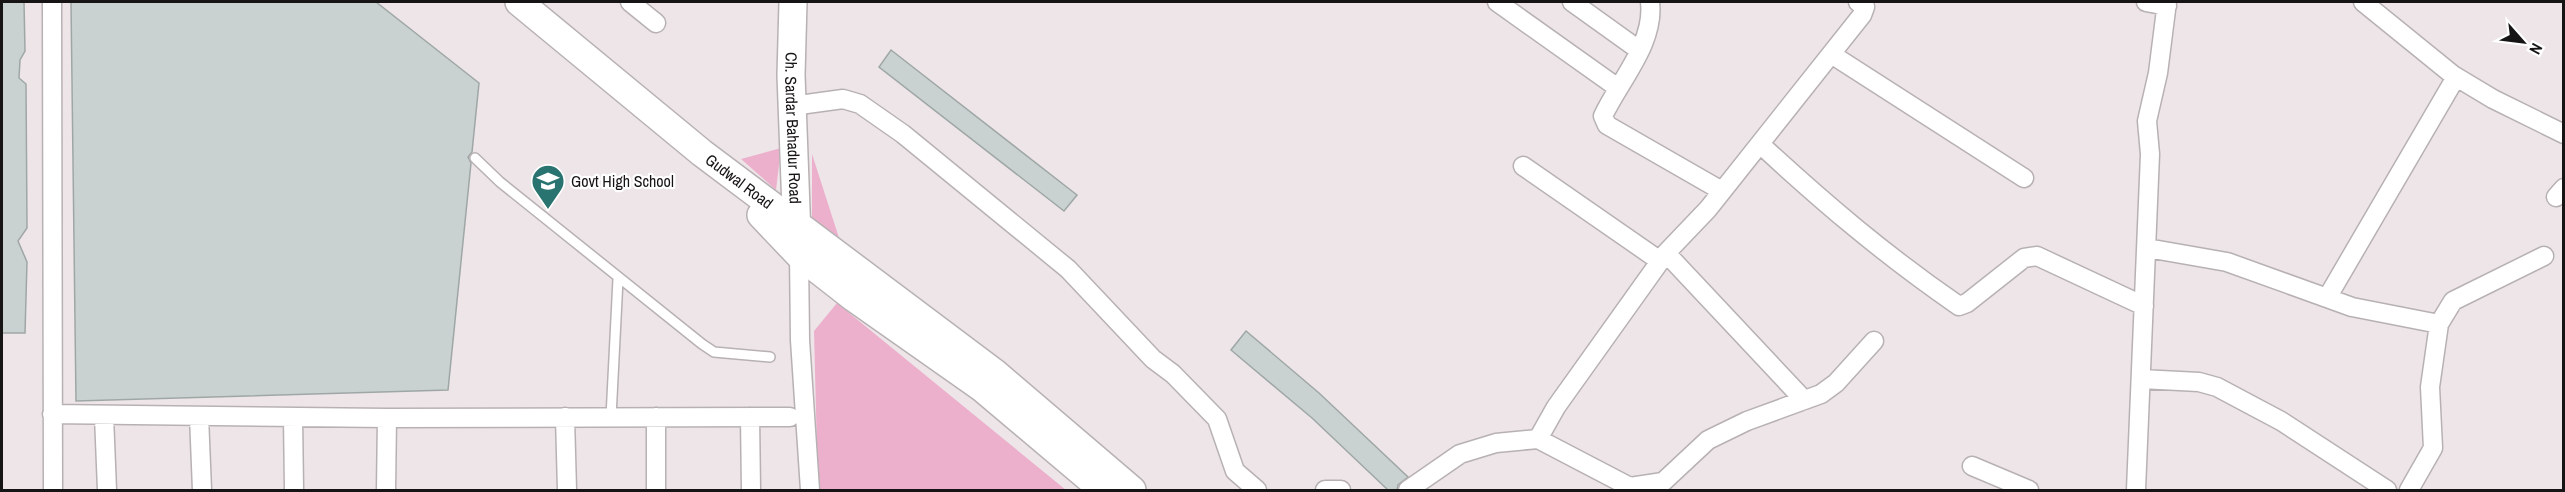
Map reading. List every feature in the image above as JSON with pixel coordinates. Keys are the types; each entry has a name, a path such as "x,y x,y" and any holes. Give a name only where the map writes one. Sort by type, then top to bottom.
{"main road":[{"path":"519,2 702,153"},
{"name":"Ch. Sardar Bahadur Road","path":"793,2 792,106 799,255"},
{"name":"Gudwal Road","path":"702,153 995,373 1132,490"},
{"name":"Gudwal Road","path":"702,153 799,255 854,298 982,388 1102,490"}],"street":[{"path":"52,2 53,490"},
{"path":"630,2 656,23"},
{"path":"1497,2 1618,87"},
{"path":"1572,2 1639,50"},
{"path":"1650,2 1650,21 1646,38 1603,116 1607,125 1722,192"},
{"path":"1538,439 1556,407 1663,257 1722,192 1862,15 1865,7 1858,2"},
{"path":"2136,490 2150,154 2147,121 2158,73 2167,4 2146,2"},
{"path":"2363,2 2428,57 2456,76 2493,99 2564,134"},
{"path":"1832,54 2024,178"},
{"path":"2327,298 2456,76"},
{"path":"792,106 843,99 860,104 903,134 1068,269 1153,359 1173,374 1217,419 1234,471 1257,490"},
{"path":"1760,144 1845,222 1907,270 1959,306 1967,303 2024,258 2037,256 2144,306"},
{"path":"1523,166 1663,257 1804,400"},
{"path":"2147,248 2209,258 2248,268 2327,298 2374,312 2439,324"},
{"path":"799,255 800,340 810,490"},
{"path":"2409,490 2433,448 2430,387 2439,324 2453,301 2544,256"},
{"path":"1408,490 1460,454 1496,443 1538,439 1630,489 1664,482 1708,440 1821,394 1836,383 1874,341"},
{"path":"2141,379 2199,382 2217,387 2281,421 2386,490"},
{"path":"52,414 387,418 790,417"},
{"path":"105,416 107,490"},
{"path":"200,416 202,490"},
{"path":"293,417 294,490"},
{"path":"565,417 567,490"},
{"path":"656,417 656,490"},
{"path":"750,417 751,490"},
{"path":"386,490 387,418"},
{"path":"1972,466 2029,490"},
{"path":"1325,490 1341,490"}],"lane":[{"path":"475,158 500,182 618,279 714,352 770,357"},
{"path":"611,417 618,279"}],"shaded area":[{"path":"781,148 776,190 741,159"},
{"path":"812,154 840,241 812,222"},
{"path":"837,303 1066,490 818,490 814,331"}],"building":[{"path":"2,2 24,2 25,51 20,60 19,78 26,84 27,228 18,241 27,262 25,333 2,333"},
{"path":"71,2 376,2 479,83 472,152 468,157 471,163 448,390 76,401"},
{"path":"891,50 1077,195 1064,211 879,67"},
{"path":"1246,331 1319,393 1408,477 1398,485 1397,490 1388,490 1312,418 1231,350"}],"place":[{"name":"Govt High School","path":"548,210"}]}
